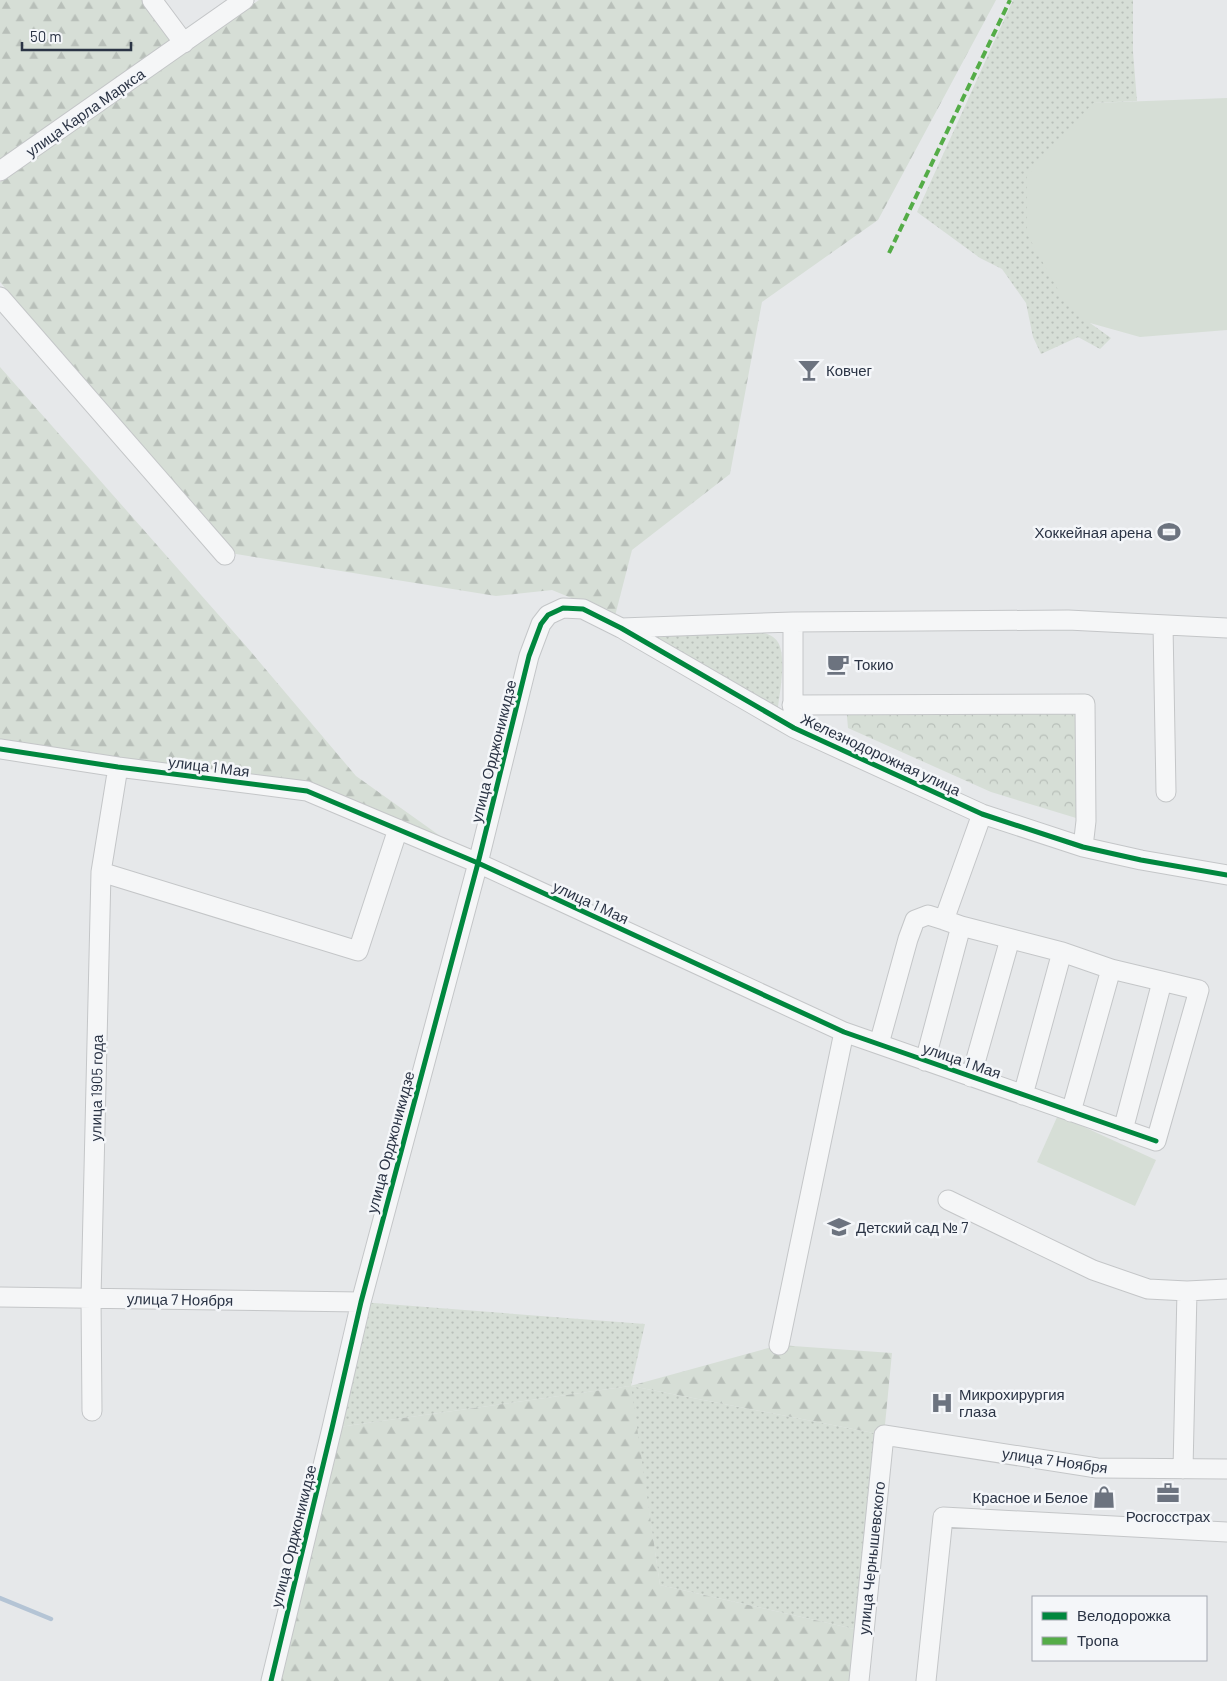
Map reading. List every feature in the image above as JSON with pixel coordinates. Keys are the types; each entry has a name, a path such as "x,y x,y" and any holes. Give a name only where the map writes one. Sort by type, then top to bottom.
{"street":[{"path":"152,0 184,43"},
{"name":"улица Карла Маркса","path":"0,171 244,0"},
{"path":"0,297 225,555"},
{"name":"Железнодорожная улица","path":"548,615 563,608 582,609 621,628 794,728 982,814 1083,846 1141,860 1227,875"},
{"name":"улица Орджоникидзе","path":"271,1681 361,1302 478,863 529,656 541,624 548,615"},
{"path":"621,628 793,622 1068,620 1227,628"},
{"path":"793,622 792,705 794,728"},
{"path":"1163,625 1166,792"},
{"path":"792,705 1085,704 1086,821 1083,846"},
{"name":"улица 1 Мая","path":"0,749 118,767 307,791 478,863 844,1032 1156,1141 1199,990 1162,982"},
{"name":"улица 1905 года","path":"92,1411 91,1298 101,872 118,767"},
{"path":"925,1061 953,923 982,814"},
{"path":"101,872 358,951 398,829"},
{"path":"878,1044 915,920 928,916 1062,952 1111,969 1162,982 1123,1130"},
{"path":"971,1077 1010,939"},
{"path":"1023,1095 1062,952"},
{"path":"1071,1112 1111,969"},
{"path":"779,1345 844,1032"},
{"path":"948,1200 1093,1270 1148,1289 1187,1291 1227,1289"},
{"path":"1183,1468 1187,1291"},
{"name":"улица 7 Ноября","path":"0,1297 361,1302"},
{"name":"улица 7 Ноября","path":"884,1435 1097,1468 1227,1469"},
{"name":"улица Чернышевского","path":"858,1681 884,1435"},
{"path":"926,1681 943,1516 1227,1532"}],"green space":[{"path":"0,0 152,0 184,43 0,171"},
{"path":"259,0 996,0 878,220 762,302 730,474 632,550 615,616 552,590 496,596 230,553 0,282 0,182"},
{"path":"1013,0 1133,0 1133,52 1137,101 1093,103 1090,323 1111,338 1100,349 1078,337 1041,354 1033,337 1026,303 1002,269 980,258 917,212"},
{"path":"1227,98 1227,330 1140,337 1090,323 1063,299 1027,234 1027,176 1093,103"},
{"path":"0,367 246,646 356,776 478,863 307,791 0,749"},
{"path":"636,632 764,633 771,636 779,644 782,658 778,707 771,708"},
{"path":"1085,704 1086,821 991,792 848,728 846,705"},
{"path":"1058,1115 1156,1160 1135,1206 1037,1162"},
{"path":"361,1302 645,1324 631,1386 884,1435 863,1631 660,1585 630,1386 332,1428"},
{"path":"779,1345 892,1353 884,1435 631,1386 660,1585 863,1631 859,1681 271,1681 332,1428 630,1386"}],"waterway":[{"path":"0,1598 51,1619"}],"marked path":[{"path":"889,253 1010,0"}],"cycle path":[{"path":"271,1681 361,1302 478,863 529,656 541,624 548,615 563,608 583,609 621,628 794,728 982,814 1083,847 1141,860 1227,875"},
{"path":"0,749 118,767 307,791 478,863 844,1032 1156,1141"}],"place":[{"name":"Ковчег","path":"809,370"},
{"name":"Хоккейная арена","path":"1169,532"},
{"name":"Токио","path":"838,664"},
{"name":"Детский сад № 7","path":"839,1227"},
{"name":"Микрохирургия глаза","path":"942,1403"},
{"name":"Росгосстрах","path":"1168,1493"},
{"name":"Красное и Белое","path":"1104,1497"}]}
